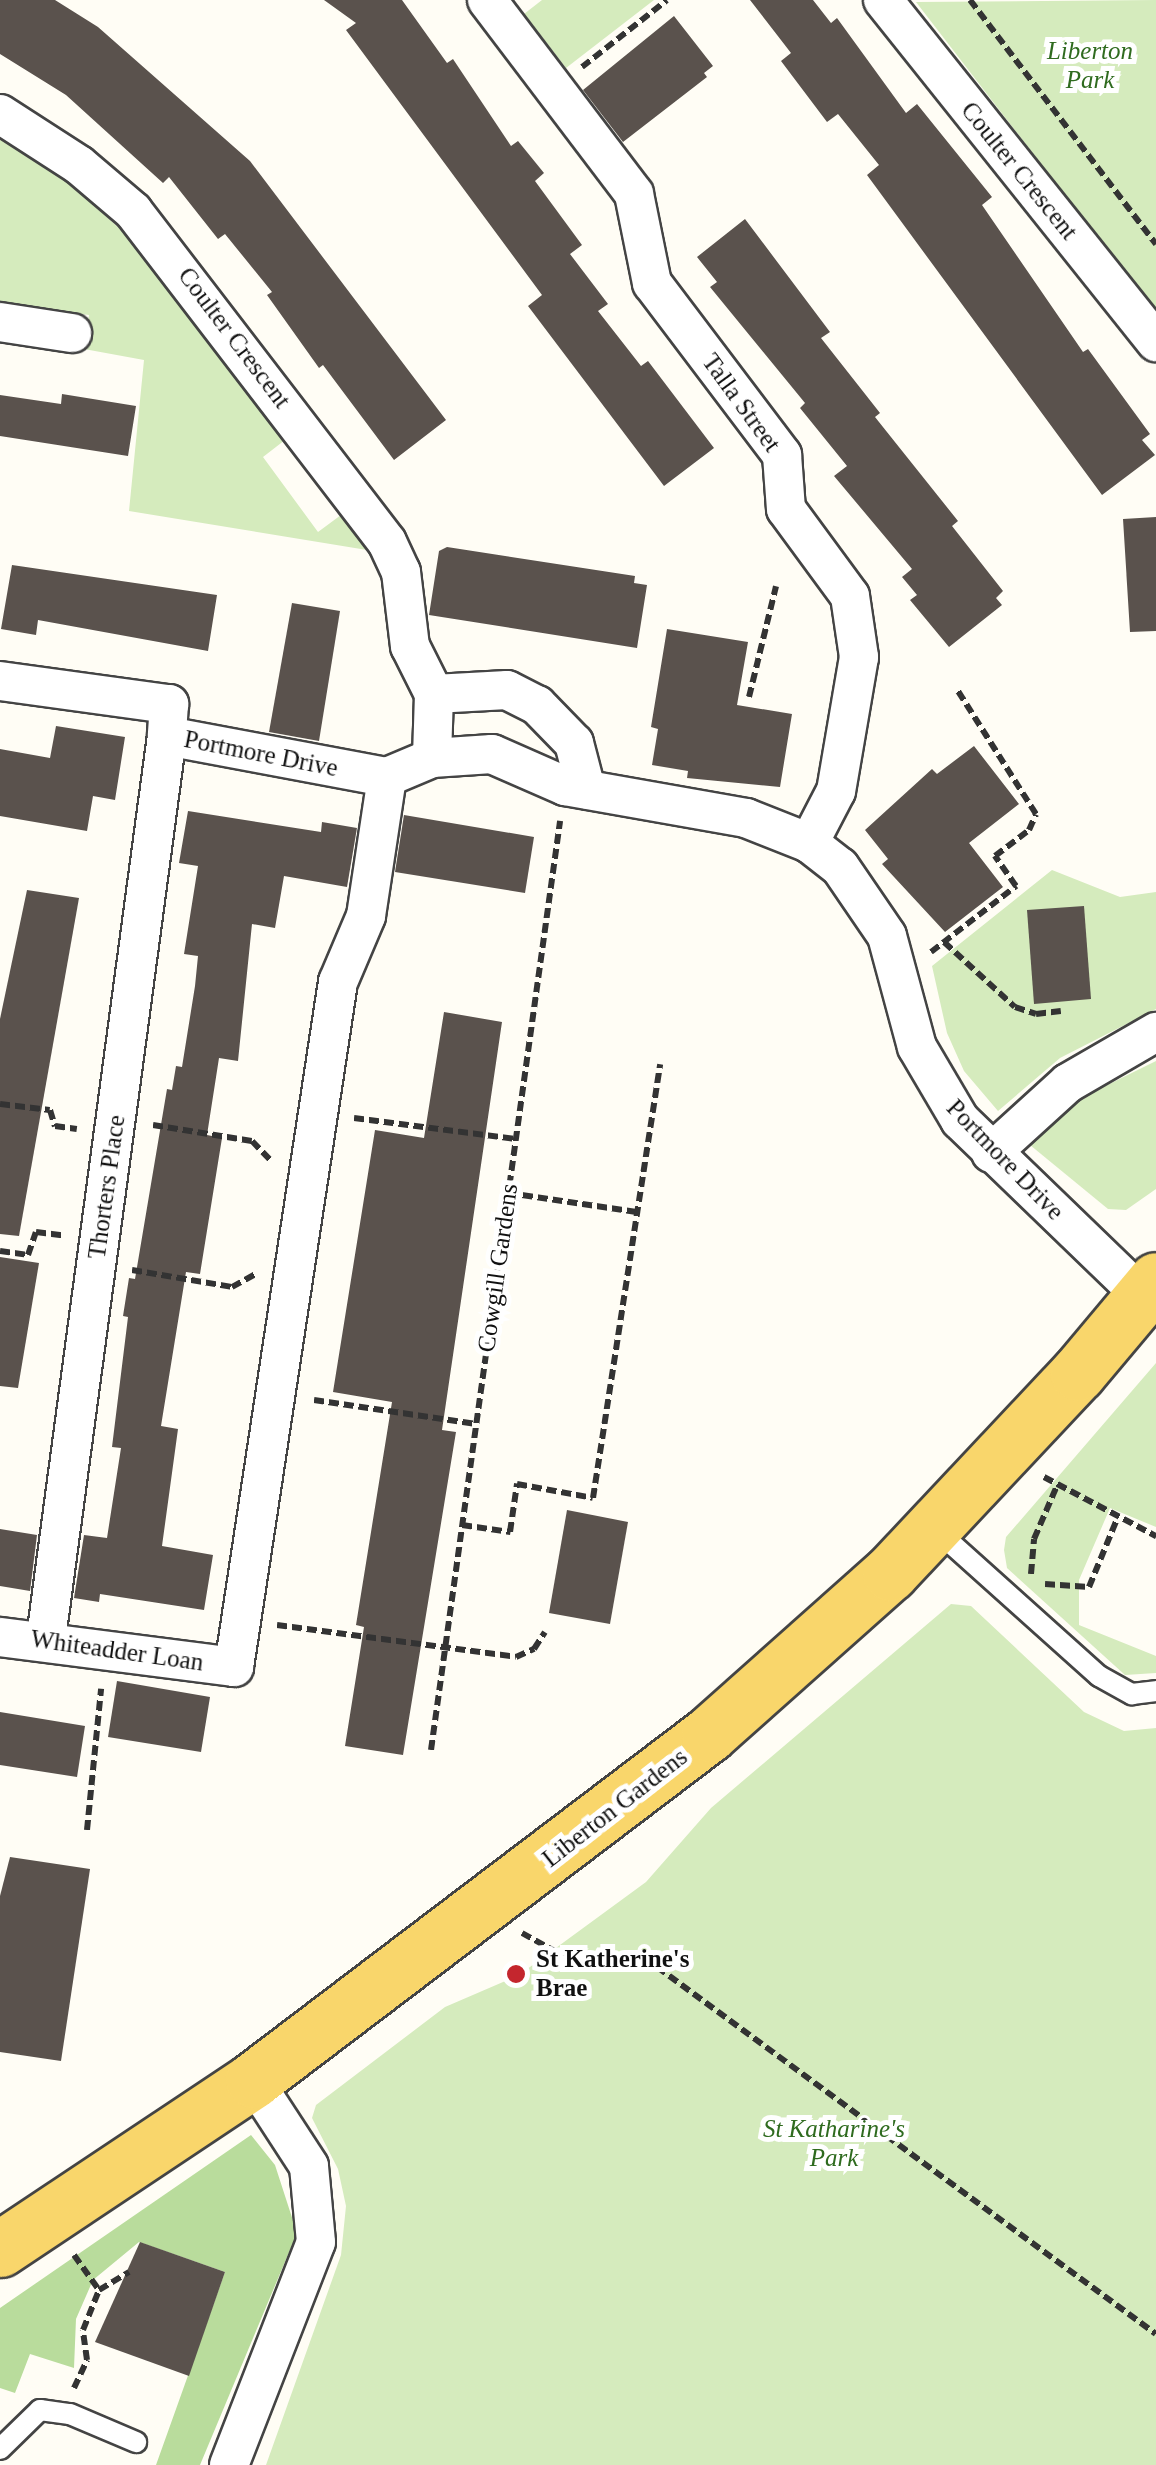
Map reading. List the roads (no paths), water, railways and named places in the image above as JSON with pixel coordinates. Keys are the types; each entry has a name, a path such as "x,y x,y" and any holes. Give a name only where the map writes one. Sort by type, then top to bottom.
{"main road":[{"name":"Liberton Gardens","path":"0,2249 253,2080 481,1911 798,1658 933,1527 1149,1288"}],"street":[{"name":"Talla Street","path":"486,0 634,194 652,283 782,456 786,509 850,596 859,656 836,791 809,843"},
{"name":"Coulter Crescent","path":"882,0 1156,342"},
{"name":"Coulter Crescent","path":"0,114 120,200 186,274 388,542 408,610 410,646 434,694"},
{"path":"0,322 72,334"},
{"name":"Portmore Drive","path":"0,680 169,704 167,736 387,777 432,758 492,754 575,788 746,818 809,843 865,898 888,936 934,1084 991,1153 1149,1288"},
{"path":"432,758 434,694 465,687 507,690 537,704 574,743 575,788"},
{"name":"Thorters Place","path":"46,1638 167,736"},
{"name":"Whiteadder Loan","path":"0,1637 46,1638 234,1667 338,982 366,916 387,777"},
{"path":"991,1153 1068,1084 1156,1032"},
{"path":"229,2465 316,2242 309,2166 253,2080"}],"lane":[{"path":"933,1527 1099,1676 1132,1694 1156,1691"},
{"path":"0,2448 40,2410 63,2413 136,2442"}],"place":[{"name":"St Katherine's Brae","path":"516,1974"}],"park label":[{"name":"Liberton Park","path":"1090,66"},
{"name":"St Katharine's Park","path":"834,2144"}]}
